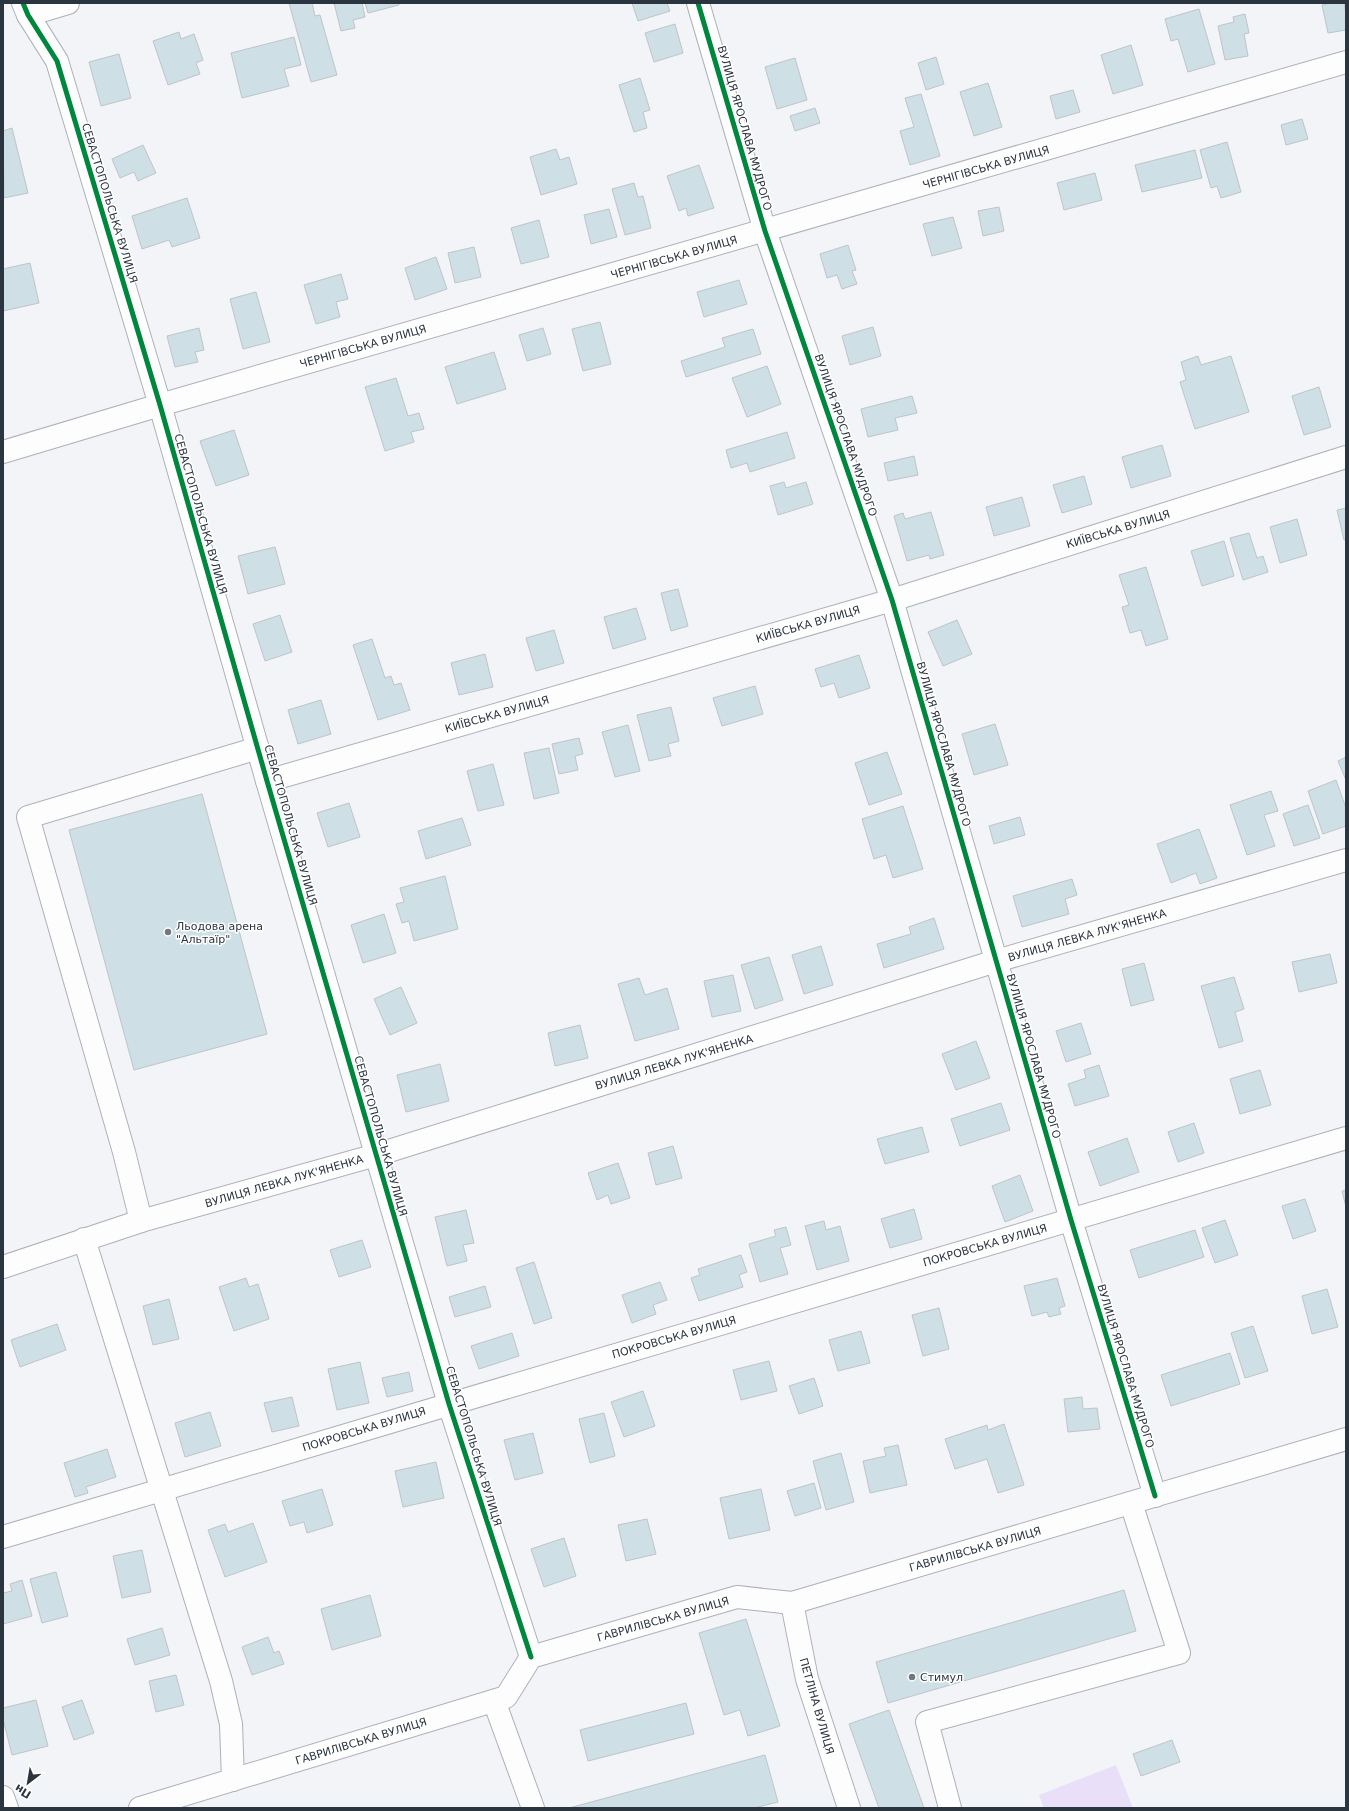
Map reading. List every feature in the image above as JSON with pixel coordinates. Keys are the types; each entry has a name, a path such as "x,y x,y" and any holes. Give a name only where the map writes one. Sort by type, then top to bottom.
{"street":[{"path":"26,9 68,3"},
{"name":"ВУЛИЦЯ ЯРОСЛАВА МУДРОГО","path":"698,3 765,231 892,600 1071,1220 1154,1496"},
{"name":"СЕВАСТОПОЛЬСЬКА ВУЛИЦЯ","path":"26,9 57,61 160,405 267,781 449,1404 531,1657"},
{"name":"ЧЕРНІГІВСЬКА ВУЛИЦЯ","path":"3,452 160,405 1346,62"},
{"name":"КИЇВСЬКА ВУЛИЦЯ","path":"267,781 892,600 1346,457"},
{"path":"141,1221 124,1152 28,817 258,748"},
{"name":"ВУЛИЦЯ ЛЕВКА ЛУК'ЯНЕНКА","path":"3,1267 141,1221 376,1155 996,961 1346,860"},
{"name":"ПОКРОВСЬКА ВУЛИЦЯ","path":"3,1537 1346,1138"},
{"path":"84,1239 221,1681 231,1724 233,1780"},
{"name":"ГАВРИЛІВСЬКА ВУЛИЦЯ","path":"140,1808 506,1697 531,1657 737,1597 792,1603 1346,1439"},
{"path":"950,1808 927,1722 1179,1653 1131,1503"},
{"name":"ПЕТЛІНА ВУЛИЦЯ","path":"792,1603 807,1679 849,1808"},
{"path":"494,1701 533,1808"},
{"path":"3,1797 6,1808"}],"shaded area":[{"path":"1116,1765 1133,1808 1044,1808 1039,1795"}],"building":[{"path":"289,3 312,3 315,16 320,15 337,75 311,82"},
{"path":"334,3 362,3 365,17 353,20 355,28 341,31"},
{"path":"365,3 399,3 399,5 368,13"},
{"path":"632,3 667,3 670,11 638,21"},
{"path":"1330,3 1344,3 1346,30 1328,33 1322,5"},
{"path":"1199,9 1215,64 1188,72 1178,39 1171,41 1165,19"},
{"path":"1245,14 1249,33 1244,34 1248,56 1225,60 1218,26 1234,22 1233,17"},
{"path":"675,24 683,53 654,62 645,33"},
{"path":"179,32 181,39 194,34 203,60 196,63 200,74 168,85 153,41"},
{"path":"294,37 301,65 284,69 289,86 242,98 231,53"},
{"path":"1131,45 1143,85 1113,94 1101,55"},
{"path":"119,54 131,98 101,106 89,62"},
{"path":"936,57 944,84 926,90 918,63"},
{"path":"795,58 807,100 777,109 765,67"},
{"path":"640,78 650,110 643,112 647,128 634,132 619,85"},
{"path":"988,83 1002,127 974,136 960,92"},
{"path":"1073,90 1080,112 1056,119 1050,96"},
{"path":"921,94 940,156 910,165 900,131 914,127 905,98"},
{"path":"815,108 820,123 795,131 790,116"},
{"path":"1302,119 1308,139 1286,145 1281,125"},
{"path":"12,128 28,193 4,198 3,131"},
{"path":"1227,142 1241,192 1221,198 1217,186 1211,188 1200,150"},
{"path":"143,145 156,173 138,181 134,172 120,178 112,159"},
{"path":"556,149 560,160 569,157 577,184 541,195 530,157"},
{"path":"1195,150 1202,178 1142,192 1135,165"},
{"path":"699,165 714,208 688,216 686,208 679,211 667,176"},
{"path":"1095,173 1102,200 1064,210 1057,183"},
{"path":"634,183 638,197 643,196 651,228 625,235 612,189"},
{"path":"187,198 200,238 172,247 169,240 142,249 132,216"},
{"path":"999,207 1004,231 983,236 978,211"},
{"path":"609,209 617,237 591,244 584,215"},
{"path":"953,217 962,248 932,256 923,224"},
{"path":"539,220 549,257 521,264 511,228"},
{"path":"848,245 856,270 852,271 857,284 842,289 837,275 827,278 820,254"},
{"path":"474,247 481,277 455,283 448,253"},
{"path":"436,257 447,289 415,300 405,268"},
{"path":"30,263 39,303 3,311 3,269"},
{"path":"341,274 348,299 336,302 340,317 316,324 304,285"},
{"path":"739,280 747,304 704,317 697,292"},
{"path":"256,292 270,342 243,349 230,299"},
{"path":"600,322 611,364 583,371 572,329"},
{"path":"873,327 881,356 850,365 842,336"},
{"path":"199,328 204,350 195,352 198,362 175,367 167,336"},
{"path":"543,328 551,354 527,361 519,335"},
{"path":"753,329 761,354 686,377 681,361 725,347 722,338"},
{"path":"494,352 506,389 457,404 445,367"},
{"path":"1198,356 1201,365 1231,356 1249,412 1195,429 1180,382 1186,380 1181,362"},
{"path":"767,366 781,404 747,417 732,378"},
{"path":"396,378 408,416 419,413 424,429 411,432 414,442 385,451 365,387"},
{"path":"1319,387 1331,427 1304,435 1292,396"},
{"path":"912,396 917,413 895,418 898,430 868,437 861,409"},
{"path":"234,430 249,475 216,486 200,441"},
{"path":"787,432 795,458 750,472 747,463 731,468 726,450"},
{"path":"1162,445 1171,476 1131,488 1122,457"},
{"path":"914,456 918,475 888,481 884,463"},
{"path":"1084,476 1092,504 1062,513 1053,485"},
{"path":"784,482 786,488 806,482 813,504 778,515 770,486"},
{"path":"1022,497 1030,526 994,536 986,507"},
{"path":"1346,508 1346,539 1344,540 1337,510"},
{"path":"931,512 944,555 930,559 929,555 907,561 894,516 903,513 905,519"},
{"path":"1297,519 1307,555 1280,563 1270,527"},
{"path":"1249,533 1257,558 1263,556 1268,572 1243,580 1230,538"},
{"path":"1224,541 1234,576 1202,586 1191,551"},
{"path":"275,547 285,584 248,594 238,556"},
{"path":"1146,567 1168,639 1146,646 1141,630 1130,633 1122,607 1129,605 1119,575"},
{"path":"678,589 688,626 671,631 661,593"},
{"path":"636,608 646,639 613,649 604,617"},
{"path":"280,615 292,652 265,661 253,624"},
{"path":"957,620 972,654 943,666 928,632"},
{"path":"554,630 564,663 536,671 526,638"},
{"path":"372,639 385,678 391,676 394,685 401,683 410,710 378,720 353,645"},
{"path":"485,654 493,687 459,695 451,663"},
{"path":"859,655 870,688 839,698 834,683 821,687 815,669"},
{"path":"755,686 763,714 722,726 713,698"},
{"path":"321,700 331,734 298,744 288,710"},
{"path":"671,707 679,741 668,744 671,756 649,761 637,715"},
{"path":"995,724 1008,765 974,775 962,734"},
{"path":"628,725 640,771 615,777 602,732"},
{"path":"579,738 583,754 575,756 578,770 559,774 552,744"},
{"path":"549,748 559,793 534,799 524,753"},
{"path":"887,752 902,794 869,805 855,763"},
{"path":"1346,757 1346,780 1338,761"},
{"path":"493,764 504,805 478,811 467,771"},
{"path":"1336,780 1346,808 1346,826 1323,834 1308,791"},
{"path":"1271,791 1278,811 1264,815 1275,846 1247,855 1230,805"},
{"name":"Льодова арена \"Альтаїр\"","path":"202,794 267,1034 134,1070 69,830"},
{"path":"349,803 360,837 328,847 317,813"},
{"path":"1308,805 1320,838 1294,846 1283,814"},
{"path":"903,806 923,869 893,878 886,855 874,859 862,819"},
{"path":"1020,817 1025,835 994,844 989,826"},
{"path":"462,818 471,845 426,859 418,831"},
{"path":"1199,829 1217,878 1200,884 1196,873 1171,883 1157,844"},
{"path":"445,876 458,929 414,941 409,921 402,923 396,904 404,902 400,888"},
{"path":"1072,879 1077,895 1065,899 1069,914 1022,927 1013,896"},
{"path":"384,914 396,953 363,963 351,925"},
{"path":"934,918 944,949 884,968 877,944 911,934 909,927"},
{"path":"821,946 833,985 804,994 792,955"},
{"path":"1330,954 1337,983 1299,992 1292,962"},
{"path":"769,957 783,1000 755,1009 741,965"},
{"path":"1144,963 1154,1000 1131,1006 1122,969"},
{"path":"733,975 741,1011 712,1017 704,981"},
{"path":"1234,977 1244,1009 1235,1012 1243,1041 1219,1048 1201,986"},
{"path":"639,978 645,995 667,988 679,1029 635,1041 618,984"},
{"path":"401,987 417,1023 390,1035 374,999"},
{"path":"1081,1023 1091,1054 1066,1062 1056,1031"},
{"path":"580,1025 588,1058 555,1066 548,1033"},
{"path":"976,1041 990,1078 956,1090 942,1054"},
{"path":"440,1064 449,1101 406,1112 397,1075"},
{"path":"1099,1065 1109,1096 1075,1106 1068,1084 1086,1078 1084,1070"},
{"path":"1260,1070 1271,1105 1240,1114 1230,1079"},
{"path":"1001,1103 1010,1130 960,1146 951,1119"},
{"path":"1194,1123 1204,1153 1178,1162 1168,1132"},
{"path":"922,1127 929,1152 885,1164 877,1139"},
{"path":"1127,1138 1139,1172 1100,1186 1088,1152"},
{"path":"673,1146 682,1178 656,1185 648,1153"},
{"path":"618,1163 630,1198 611,1204 608,1195 597,1200 588,1173"},
{"path":"1020,1175 1033,1211 1005,1222 992,1186"},
{"path":"1346,1190 1346,1207 1342,1191"},
{"path":"1305,1199 1316,1231 1293,1239 1282,1206"},
{"path":"914,1209 922,1239 890,1248 881,1219"},
{"path":"466,1210 474,1243 463,1245 467,1261 447,1266 435,1217"},
{"path":"1225,1220 1238,1255 1215,1263 1202,1228"},
{"path":"824,1221 826,1230 840,1226 849,1261 817,1270 805,1226"},
{"path":"786,1227 791,1245 780,1248 788,1274 760,1282 749,1244 776,1236 774,1230"},
{"path":"1195,1230 1204,1257 1139,1278 1130,1250"},
{"path":"362,1240 371,1267 339,1277 330,1250"},
{"path":"741,1255 747,1272 739,1275 743,1287 699,1301 691,1278 700,1275 698,1269"},
{"path":"534,1262 552,1318 534,1324 516,1268"},
{"path":"246,1278 249,1287 258,1284 269,1319 234,1331 219,1287"},
{"path":"1057,1278 1065,1306 1059,1308 1061,1314 1049,1317 1047,1312 1032,1316 1024,1286"},
{"path":"660,1282 667,1300 653,1305 656,1314 632,1323 622,1295"},
{"path":"485,1286 491,1307 455,1317 449,1297"},
{"path":"1327,1289 1338,1327 1312,1334 1302,1296"},
{"path":"169,1299 179,1339 153,1345 143,1306"},
{"path":"939,1308 949,1349 923,1356 912,1315"},
{"path":"57,1324 66,1350 20,1367 11,1340"},
{"path":"1253,1326 1268,1371 1245,1378 1231,1333"},
{"path":"861,1331 870,1363 838,1371 829,1340"},
{"path":"512,1333 519,1356 479,1369 471,1346"},
{"path":"1230,1353 1240,1384 1171,1406 1161,1375"},
{"path":"769,1361 777,1391 741,1400 733,1370"},
{"path":"360,1362 369,1403 337,1410 328,1369"},
{"path":"409,1372 413,1391 387,1397 382,1378"},
{"path":"814,1378 823,1406 799,1414 789,1386"},
{"path":"643,1391 655,1426 624,1437 611,1402"},
{"path":"292,1397 299,1426 272,1432 264,1403"},
{"path":"1082,1397 1083,1409 1097,1408 1100,1429 1068,1432 1064,1399"},
{"path":"210,1412 221,1446 185,1457 175,1423"},
{"path":"604,1413 615,1456 590,1463 579,1419"},
{"path":"1004,1424 1024,1485 998,1493 987,1459 955,1469 945,1439 987,1425 988,1430"},
{"path":"533,1433 543,1473 515,1480 504,1440"},
{"path":"898,1445 907,1485 870,1493 863,1461 886,1456 884,1448"},
{"path":"107,1449 116,1477 86,1487 88,1493 75,1497 64,1463"},
{"path":"841,1453 854,1502 826,1510 813,1461"},
{"path":"436,1462 444,1498 403,1507 395,1471"},
{"path":"814,1483 821,1508 795,1516 787,1491"},
{"path":"322,1489 333,1525 307,1533 304,1522 290,1526 282,1501"},
{"path":"761,1489 770,1530 729,1539 720,1498"},
{"path":"647,1519 656,1554 626,1561 618,1525"},
{"path":"253,1523 267,1562 225,1577 208,1530 225,1524 228,1532"},
{"path":"564,1538 576,1576 544,1587 531,1549"},
{"path":"142,1550 151,1592 122,1598 113,1556"},
{"path":"56,1572 68,1616 42,1623 30,1579"},
{"path":"22,1580 32,1616 3,1624 3,1593 12,1591 10,1584"},
{"path":"1124,1590 1136,1631 888,1703 876,1662"},
{"path":"370,1595 381,1636 332,1650 321,1609"},
{"path":"746,1619 780,1726 748,1736 740,1710 724,1715 699,1633"},
{"path":"162,1628 170,1655 135,1665 127,1639"},
{"path":"268,1637 274,1653 279,1651 284,1664 252,1675 242,1647"},
{"path":"176,1675 184,1705 156,1712 149,1681"},
{"path":"36,1700 48,1746 12,1755 3,1719 3,1708"},
{"path":"82,1700 94,1733 74,1740 62,1707"},
{"path":"686,1703 694,1734 588,1761 580,1730"},
{"path":"889,1710 924,1808 879,1808 849,1724"},
{"path":"1172,1740 1180,1762 1141,1776 1133,1754"},
{"path":"765,1755 778,1802 754,1808 569,1808"}],"cycle path":[{"path":"23,3 28,15 57,61 160,405 267,781 449,1404 531,1657"},
{"path":"698,3 765,231 892,600 1071,1220 1155,1496"}],"place":[{"name":"Льодова арена \"Альтаїр\"","path":"168,932"},
{"name":"Стимул","path":"912,1677"}]}
